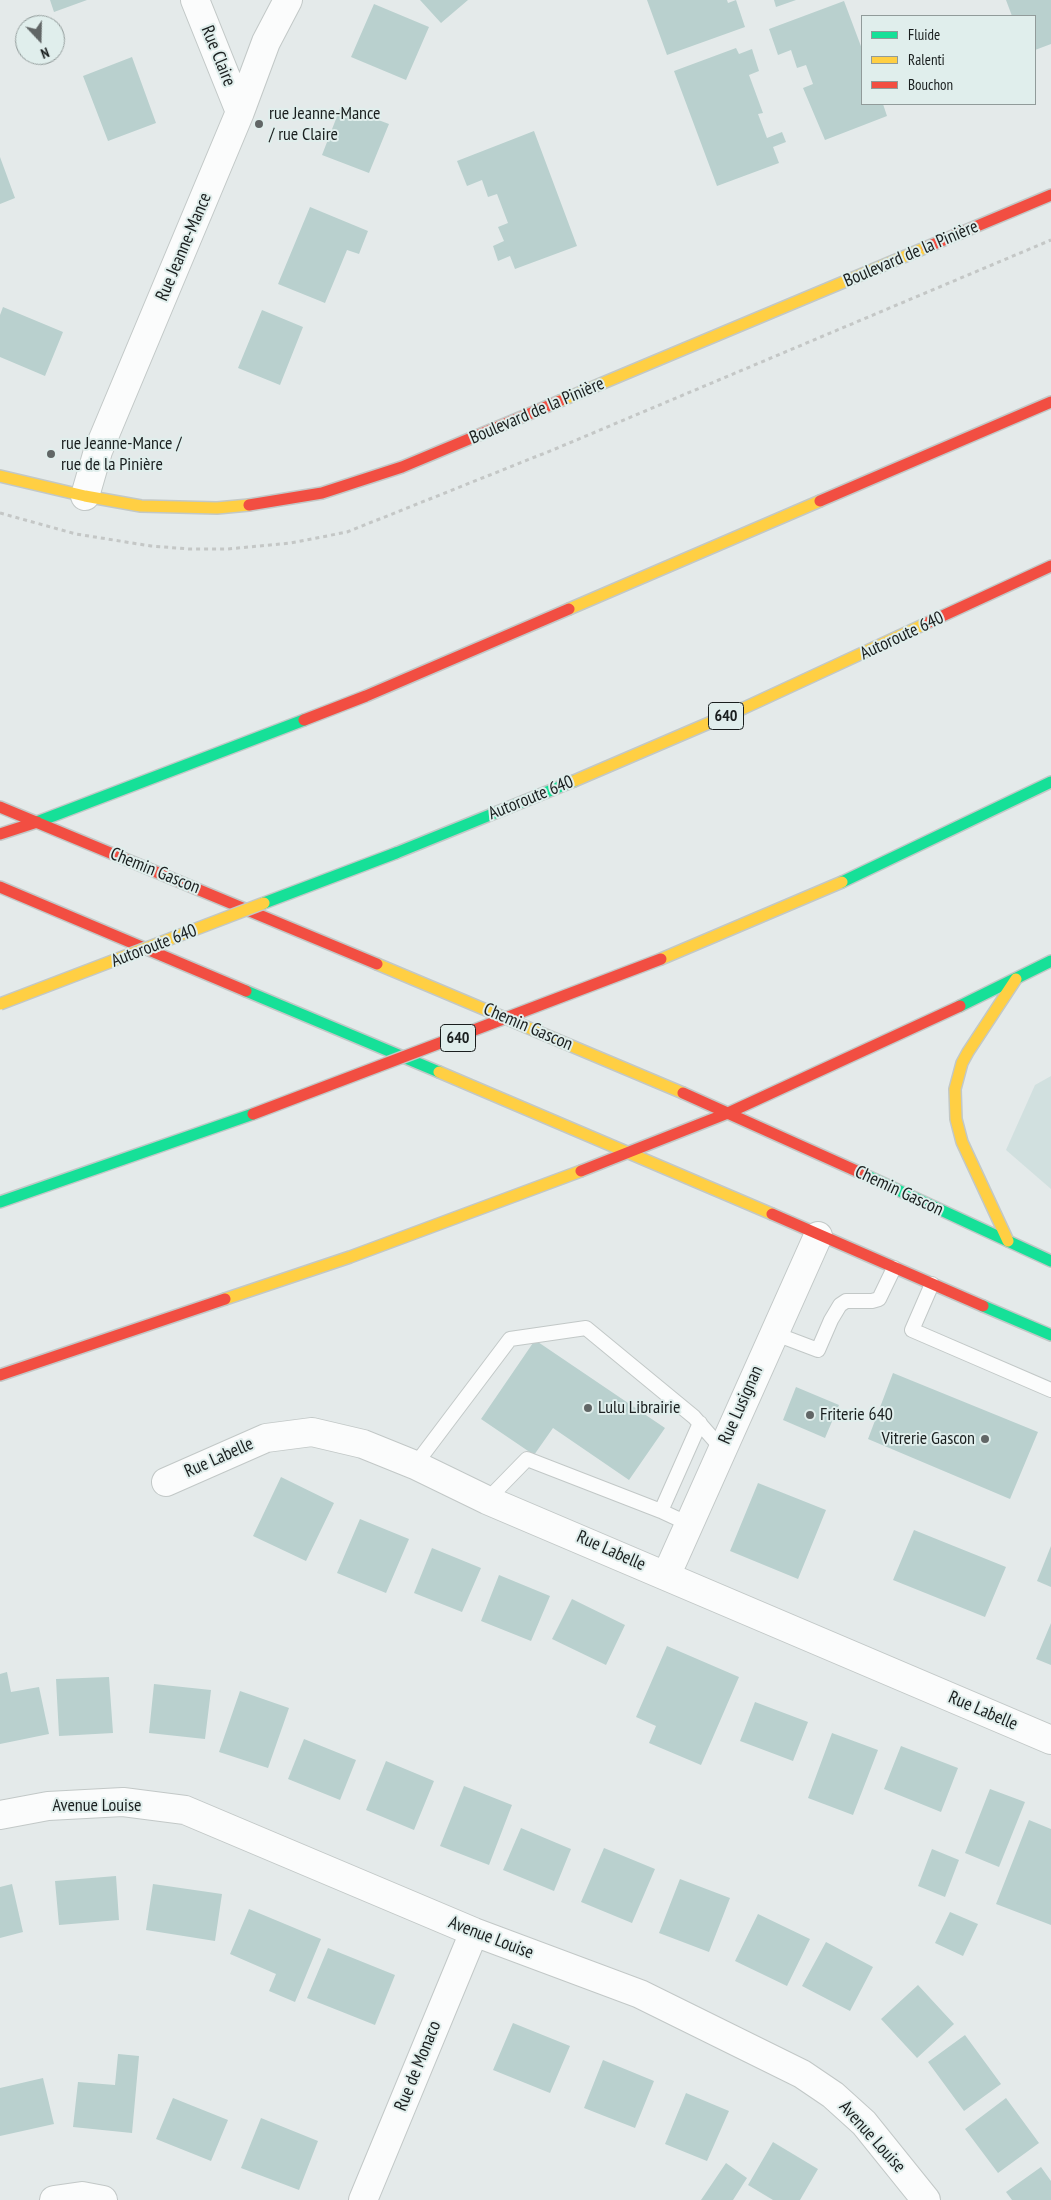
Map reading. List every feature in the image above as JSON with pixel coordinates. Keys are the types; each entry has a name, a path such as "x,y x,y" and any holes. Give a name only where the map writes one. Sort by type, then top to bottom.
{"main road":[{"name":"Boulevard de la Pinière","path":"0,476 85,496 141,506 217,508 288,500 367,480 503,426 1051,195"},
{"path":"0,834 37,822 366,696 1051,402"},
{"name":"Autoroute 640","path":"0,1004 396,853 819,675 1051,566"},
{"name":"640","path":"0,1202 253,1114 661,959 845,880 1051,782"},
{"name":"Chemin Gascon","path":"0,807 728,1112 1051,1261"},
{"path":"0,887 629,1153 1051,1335"},
{"path":"0,1375 350,1257 629,1153 728,1112 925,1023 1051,961"},
{"path":"1008,1240 962,1142 956,1119 955,1089 962,1063 968,1052 1016,978"}],"street":[{"name":"Rue Claire","path":"195,0 240,112"},
{"name":"Rue Jeanne-Mance","path":"85,496 98,451 240,112 266,42 288,0"},
{"name":"Rue Lusignan","path":"666,1576 818,1236"},
{"name":"Rue Labelle","path":"166,1482 266,1438 312,1432 363,1444 415,1465 487,1500 1051,1740"},
{"name":"Avenue Louise","path":"0,1815 48,1806 123,1802 185,1810 474,1932 640,1994 802,2074 833,2095 864,2123 926,2200"},
{"name":"Rue de Monaco","path":"363,2200 474,1932"},
{"path":"54,2200 82,2196 103,2200"}],"lane":[{"path":"773,1333 818,1350 840,1305 846,1301 879,1299 894,1268"},
{"path":"932,1284 912,1330 1051,1390"},
{"path":"415,1465 510,1338 586,1328 700,1423 722,1449"},
{"path":"661,1511 700,1423"},
{"path":"487,1500 527,1459 661,1511 689,1524"}],"shaded area":[{"path":"1051,1076 1051,1189 1006,1150 1035,1085"}],"building":[{"path":"50,0 87,0 54,12"},
{"path":"420,0 468,0 441,23"},
{"path":"647,0 727,0 728,3 736,0 745,27 667,55"},
{"path":"774,0 796,0 776,7"},
{"path":"1006,0 1051,0 1051,44 1036,50 1036,15 1012,15"},
{"path":"844,1 861,46 861,105 883,105 887,116 825,140 803,88 813,84 806,65 797,68 791,50 778,55 769,29"},
{"path":"374,4 429,27 406,80 351,57"},
{"path":"736,48 739,54 752,49 759,71 749,75 763,113 758,114 767,138 782,132 786,142 773,147 779,163 717,186 674,71"},
{"path":"132,57 156,123 108,141 83,76"},
{"path":"341,106 389,124 369,173 322,155"},
{"path":"534,131 577,246 515,269 510,256 498,261 493,246 504,241 498,227 508,223 497,194 488,197 482,180 467,186 457,161"},
{"path":"0,157 15,198 0,204"},
{"path":"310,207 368,231 359,254 347,250 325,303 278,284"},
{"path":"3,307 63,332 45,376 0,357 0,315"},
{"path":"262,310 303,327 280,385 238,368"},
{"path":"535,1340 665,1428 629,1480 553,1428 534,1455 481,1419"},
{"path":"893,1373 1038,1432 1010,1499 868,1439"},
{"path":"796,1387 839,1405 825,1438 783,1420"},
{"path":"281,1477 334,1503 306,1561 253,1536"},
{"path":"758,1483 826,1510 798,1579 730,1551"},
{"path":"360,1519 409,1539 386,1593 337,1573"},
{"path":"914,1530 1006,1567 985,1617 893,1580"},
{"path":"1051,1546 1051,1587 1037,1581"},
{"path":"432,1548 481,1568 462,1612 414,1593"},
{"path":"499,1575 550,1596 531,1641 481,1621"},
{"path":"572,1599 625,1625 606,1665 552,1639"},
{"path":"1051,1623 1051,1665 1036,1659"},
{"path":"667,1646 739,1677 701,1765 649,1743 656,1726 636,1717"},
{"path":"7,1672 11,1692 39,1687 49,1734 0,1744 0,1674"},
{"path":"109,1677 113,1733 59,1736 56,1679"},
{"path":"154,1684 211,1690 205,1739 149,1733"},
{"path":"240,1691 289,1708 268,1768 219,1752"},
{"path":"755,1702 808,1722 793,1761 740,1741"},
{"path":"832,1733 878,1750 853,1815 808,1798"},
{"path":"304,1739 356,1760 340,1800 288,1779"},
{"path":"901,1746 958,1768 941,1812 884,1789"},
{"path":"386,1761 434,1781 414,1830 366,1810"},
{"path":"464,1786 512,1805 489,1865 440,1846"},
{"path":"990,1789 1025,1802 999,1867 965,1853"},
{"path":"1029,1820 1051,1829 1051,1925 996,1904"},
{"path":"521,1828 571,1849 554,1891 503,1870"},
{"path":"604,1848 655,1869 632,1923 581,1902"},
{"path":"932,1849 959,1860 945,1897 918,1886"},
{"path":"116,1876 119,1920 59,1925 55,1881"},
{"path":"680,1879 730,1898 709,1952 659,1933"},
{"path":"12,1884 23,1932 0,1938 0,1887"},
{"path":"153,1884 222,1894 215,1941 146,1930"},
{"path":"249,1909 321,1939 295,2002 269,1991 276,1974 230,1954"},
{"path":"950,1912 978,1924 963,1956 935,1943"},
{"path":"758,1914 810,1939 787,1986 735,1961"},
{"path":"826,1942 873,1967 850,2011 802,1986"},
{"path":"328,1948 395,1975 375,2025 307,1998"},
{"path":"918,1985 954,2024 917,2058 881,2019"},
{"path":"513,2023 570,2046 550,2093 493,2070"},
{"path":"965,2035 1001,2084 964,2111 928,2062"},
{"path":"118,2054 139,2056 132,2133 73,2127 78,2082 115,2085"},
{"path":"603,2060 654,2081 635,2128 584,2108"},
{"path":"43,2078 54,2124 0,2136 0,2088"},
{"path":"686,2093 729,2111 707,2161 665,2144"},
{"path":"173,2098 228,2120 211,2161 156,2139"},
{"path":"1006,2098 1039,2143 998,2173 965,2129"},
{"path":"261,2118 318,2141 299,2190 241,2168"},
{"path":"773,2142 818,2169 800,2200 773,2200 748,2185"},
{"path":"726,2163 747,2178 733,2200 701,2200"},
{"path":"1041,2167 1051,2181 1051,2200 1012,2200 1006,2192"}],"traffic: fast":[{"path":"37,822 304,720"},
{"path":"396,853 574,781"},
{"path":"842,882 1051,782"},
{"path":"264,903 396,853"},
{"path":"960,1006 1051,961"},
{"path":"246,991 439,1072"},
{"path":"0,1202 253,1114"},
{"path":"861,1173 1051,1261"},
{"path":"983,1306 1051,1335"}],"traffic: slow":[{"path":"560,401 927,247"},
{"path":"0,476 85,496 141,506 217,508 249,505"},
{"path":"569,609 820,501"},
{"path":"574,781 744,708 925,624"},
{"path":"661,959 842,882"},
{"path":"0,1004 264,903"},
{"path":"377,964 683,1093"},
{"path":"1008,1241 962,1142 956,1119 955,1089 962,1063 968,1052 1016,979"},
{"path":"439,1072 772,1214"},
{"path":"225,1299 350,1257 581,1171"}],"traffic: jam":[{"path":"927,247 1051,195"},
{"path":"249,505 322,493 402,467 560,401"},
{"path":"820,501 1051,402"},
{"path":"925,624 1051,566"},
{"path":"304,720 366,696 569,609"},
{"path":"0,807 377,964"},
{"path":"0,834 37,822"},
{"path":"0,887 246,991"},
{"path":"253,1114 661,959"},
{"path":"728,1113 960,1006"},
{"path":"683,1093 861,1173"},
{"path":"581,1171 728,1113"},
{"path":"772,1214 983,1306"},
{"path":"0,1375 225,1299"}],"place":[{"name":"rue Jeanne-Mance / rue Claire","path":"259,124"},
{"name":"rue Jeanne-Mance / rue de la Pinière","path":"51,454"},
{"name":"Lulu Librairie","path":"588,1408"},
{"name":"Friterie 640","path":"810,1415"},
{"name":"Vitrerie Gascon","path":"985,1439"}]}
